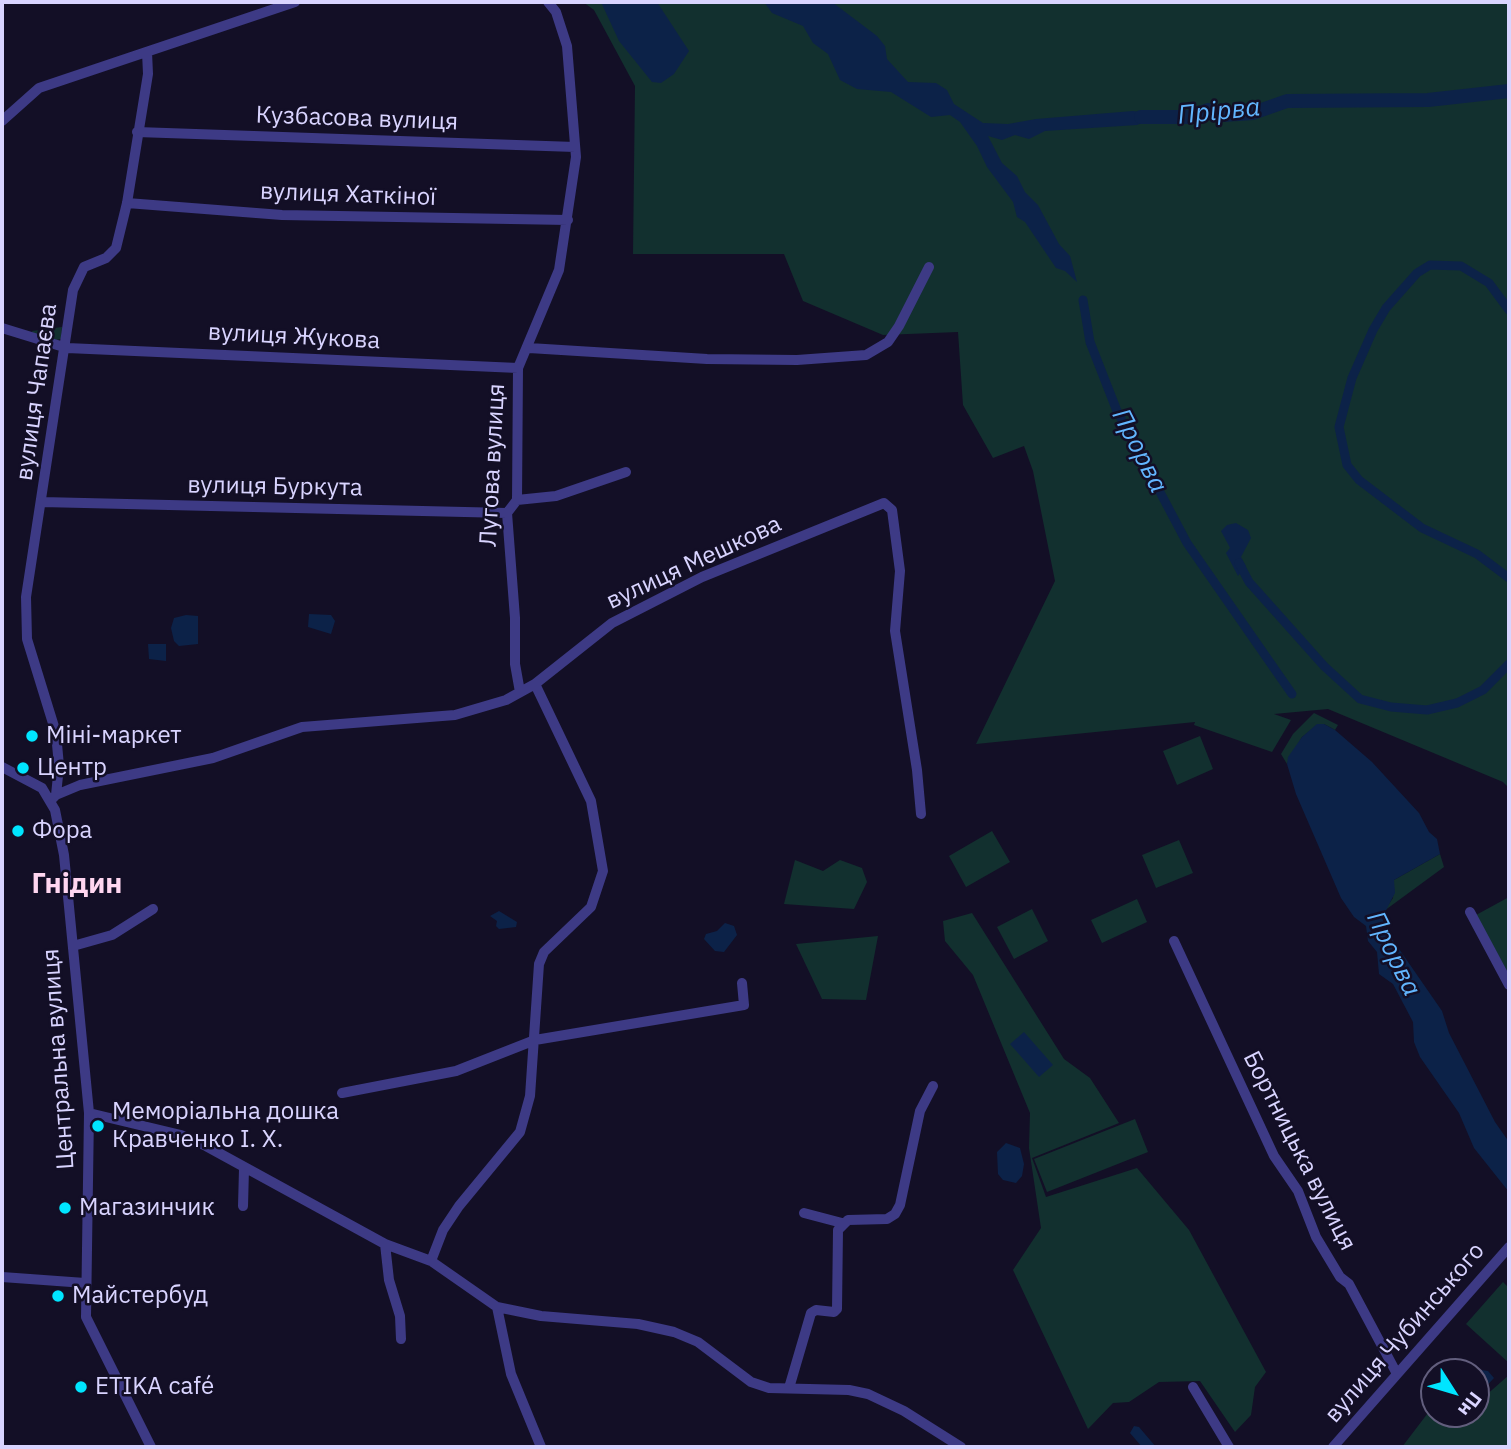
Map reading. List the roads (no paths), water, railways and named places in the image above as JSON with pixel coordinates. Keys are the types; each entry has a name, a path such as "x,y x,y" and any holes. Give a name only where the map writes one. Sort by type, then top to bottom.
{"street":[{"path":"2,121 39,88 295,2"},
{"name":"Лугова вулиця","path":"520,692 515,664 515,618 507,513 517,499 518,368 529,348 559,270 568,220 575,147 567,46 556,12 548,2"},
{"name":"вулиця Чапаєва","path":"54,798 56,733 27,639 24,618 77,277 90,263 112,254 127,203 148,74 147,52"},
{"name":"Кузбасова вулиця","path":"137,132 575,147"},
{"name":"вулиця Хаткіної","path":"127,203 282,215 568,220"},
{"path":"529,348 707,359 797,360 866,355 888,342 900,326 929,267"},
{"name":"вулиця Жукова","path":"2,328 66,348 518,368"},
{"path":"517,499 556,496 626,472"},
{"name":"вулиця Буркута","path":"42,502 507,513"},
{"name":"вулиця Мешкова","path":"54,798 80,785 213,758 302,727 455,715 506,700 535,684 612,623 702,577 884,503 892,510 900,571 895,631 917,770 921,814"},
{"path":"431,1261 443,1230 454,1214 520,1132 530,1096 539,964 544,951 578,921 596,896 603,871 591,801 535,684"},
{"path":"2,766 31,780 54,798"},
{"name":"Центральна вулиця","path":"54,798 64,855 89,1113 86,1317 151,1447"},
{"path":"73,946 112,935 153,909"},
{"path":"1470,912 1509,985"},
{"name":"Бортницька вулиця","path":"1174,941 1274,1156 1298,1191 1316,1237 1340,1277 1349,1284 1397,1374"},
{"path":"342,1093 404,1083 456,1070 535,1040 744,1005 742,983"},
{"path":"789,1388 811,1313 816,1310 834,1312 837,1309 838,1230 842,1223 848,1220 887,1219 895,1214 900,1205 920,1111 933,1086"},
{"path":"89,1113 181,1135 385,1244 431,1261 498,1307 541,1316 638,1324 674,1332 698,1342 751,1382 868,1394 904,1411 961,1447"},
{"path":"243,1206 244,1169"},
{"path":"804,1213 842,1223"},
{"path":"385,1244 389,1280 400,1316 401,1339"},
{"name":"вулиця Чубинського","path":"1333,1447 1509,1247"},
{"path":"2,1277 85,1283"},
{"path":"498,1307 511,1374 541,1447"},
{"path":"1194,1387 1229,1447"}],"water":[{"path":"601,2 657,2 689,51 674,74 661,83 652,82 619,41"},
{"path":"764,2 832,2 877,36 885,46 887,59 908,82 936,83 947,90 954,104 983,123 1008,124 1133,111 1160,115 1137,125 1045,131 1029,139 1015,135 1002,140 988,136 1002,163 1017,176 1025,192 1038,205 1059,244 1070,256 1077,282 1065,271 1056,268 1025,222 1017,217 1013,202 987,167 977,146 960,122 950,115 931,117 891,92 857,89 840,80 828,54 813,43 803,26 772,13"},
{"path":"1236,523 1248,530 1251,538 1241,557 1246,566 1238,576 1226,553 1230,548 1221,531 1227,525"},
{"path":"309,614 331,615 335,621 331,634 308,627"},
{"path":"198,616 198,644 179,646 174,641 171,628 174,618"},
{"path":"148,644 166,644 166,661 149,659"},
{"path":"1317,724 1324,724 1335,730 1372,762 1419,813 1429,832 1437,839 1440,854 1394,880 1395,893 1382,918 1388,933 1442,1011 1449,1033 1495,1122 1509,1142 1509,1192 1474,1148 1459,1113 1420,1057 1414,1042 1413,1022 1393,984 1379,974 1377,952 1368,941 1366,926 1354,917 1341,898 1296,794 1287,764 1288,757 1302,737"},
{"path":"499,911 517,922 516,927 499,929 496,926 497,921 490,916"},
{"path":"725,923 734,926 737,935 724,952 715,951 704,939 706,934 717,931"},
{"path":"1024,1032 1053,1065 1039,1077 1010,1044"},
{"path":"1006,1143 1020,1148 1024,1164 1022,1176 1016,1183 1003,1180 998,1174 997,1152"},
{"path":"1134,1426 1139,1427 1156,1447 1142,1447 1130,1433"}],"waterway":[{"name":"Прірва","path":"1141,117 1188,117 1208,110 1223,115 1253,113 1287,101 1428,100 1509,91"},
{"path":"1509,310 1489,283 1461,266 1430,265 1417,273 1386,308 1373,330 1352,378 1339,427 1347,465 1359,480 1422,528 1477,554 1509,578"},
{"name":"Прорва","path":"1083,300 1090,342 1117,411 1187,543 1292,694"},
{"path":"1239,563 1249,582 1324,666 1360,699 1391,707 1427,710 1457,703 1483,690 1509,664"}],"place":[{"name":"Міні-маркет","path":"32,736"},
{"name":"Центр","path":"23,768"},
{"name":"Фора","path":"18,831"},
{"name":"Меморіальна дошка Кравченко І. Х.","path":"98,1126"},
{"name":"Магазинчик","path":"65,1208"},
{"name":"Майстербуд","path":"58,1296"},
{"name":"ETIKA café","path":"81,1387"}],"district":[{"name":"Гнідин","path":"77,885"}]}
